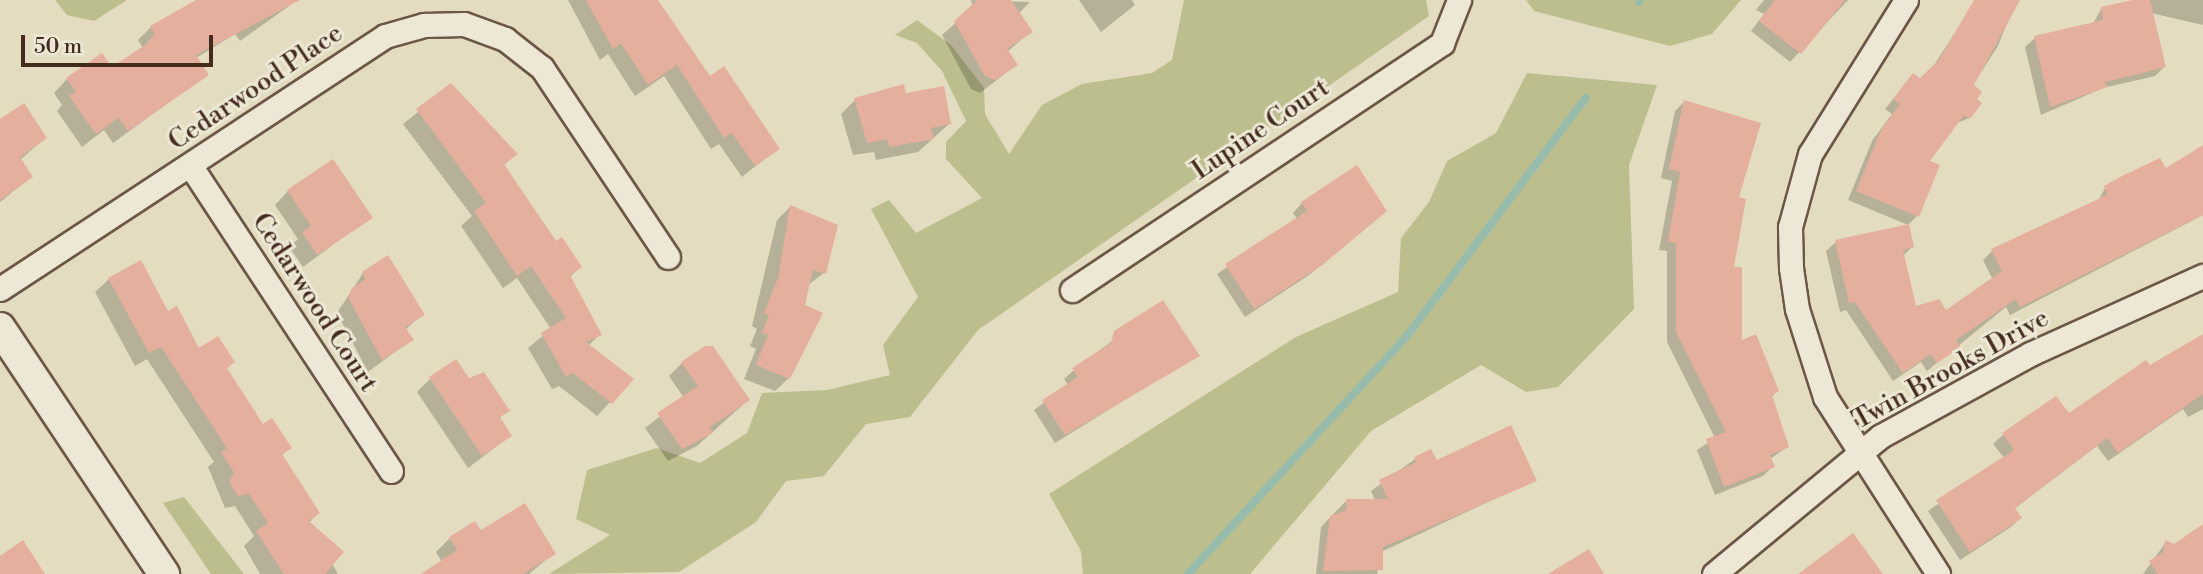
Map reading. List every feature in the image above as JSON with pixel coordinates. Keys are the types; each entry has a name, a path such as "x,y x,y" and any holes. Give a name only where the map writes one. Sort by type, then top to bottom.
{"street":[{"name":"Lupine Court","path":"1072,290 1442,43 1459,0"},
{"path":"1906,0 1824,124 1790,227 1797,309 1825,397 1862,451 1938,574"},
{"name":"Cedarwood Place","path":"0,289 385,36 464,24 505,39 542,68 668,257"},
{"name":"Cedarwood Court","path":"190,165 391,471"},
{"name":"Twin Brooks Drive","path":"1714,574 1862,451 2030,354 2203,276"},
{"path":"0,328 164,574"}],"green space":[{"path":"55,0 127,0 94,21 67,15"},
{"path":"1184,0 1426,0 1429,16 978,330 910,417 866,424 824,476 786,481 756,522 679,572 549,574 610,535 576,519 587,470 657,448 700,463 747,433 762,393 827,390 890,375 883,345 918,297 871,209 889,200 916,233 982,198 946,159 946,142 966,121 942,71 917,43 895,35 917,20 951,45 984,88 985,114 1009,154 1042,105 1082,84 1152,73 1172,60"},
{"path":"1526,0 1741,0 1712,34 1670,46 1534,11"},
{"path":"1527,73 1657,85 1629,165 1634,309 1558,387 1526,392 1481,365 1371,431 1250,574 1083,574 1081,551 1049,494 1296,337 1398,292 1401,238 1429,202 1447,161 1496,133"},
{"path":"184,497 244,574 211,574 163,503"}],"building":[{"path":"196,0 300,0 196,55 209,75 128,131 118,118 96,134 69,96 76,91 66,78 102,53 112,67 145,45 155,34 150,26"},
{"path":"586,0 658,0 710,76 724,66 780,149 755,166 732,133 724,138 677,65 648,85 621,43 613,49"},
{"path":"977,0 1011,0 1033,32 1007,49 1018,65 995,80 985,76 954,21"},
{"path":"1775,0 1845,0 1801,54 1759,21"},
{"path":"1974,0 2020,0 1974,85 1982,92 1977,99 1982,103 1970,119 1964,115 1930,161 1940,165 1919,217 1856,191 1881,130 1900,104 1893,99 1913,73 1920,78 1939,60"},
{"path":"2132,0 2150,0 2166,67 2105,82 2107,87 2050,107 2034,36 2103,20 2101,7"},
{"path":"451,83 518,154 504,164 556,241 562,237 582,267 570,275 602,335 586,342 634,379 612,404 573,373 566,377 541,333 566,318 531,266 517,276 474,211 486,203 416,109"},
{"path":"904,84 906,93 944,86 951,124 931,128 934,139 889,147 887,139 867,143 854,98"},
{"path":"1684,100 1761,123 1739,197 1746,199 1734,267 1742,267 1742,340 1756,334 1779,391 1772,395 1789,447 1770,455 1775,467 1724,487 1706,439 1726,432 1676,332 1676,243 1668,241 1680,172 1669,169"},
{"path":"24,103 47,138 20,157 33,177 0,200 0,119"},
{"path":"2203,145 2203,215 2020,307 2016,299 1956,340 1961,347 1937,363 1931,354 1903,373 1855,302 1849,303 1835,240 1909,224 1914,247 1903,250 1916,306 1939,299 1946,310 2002,271 1991,249 2107,195 2104,186 2122,176 2160,158 2166,168"},
{"path":"333,159 373,218 317,255 302,232 311,226 287,190"},
{"path":"1357,165 1387,211 1321,266 1254,309 1225,264 1307,211 1301,202"},
{"path":"790,205 838,225 826,274 813,270 805,305 823,313 790,379 756,365 768,335 762,333 769,315 764,313 778,278"},
{"path":"388,255 425,315 405,327 414,340 382,360 349,299 351,289 366,279 362,272"},
{"path":"141,260 168,311 177,306 199,348 218,336 235,362 227,368 263,424 272,418 292,448 282,454 320,513 309,521 344,552 325,574 284,574 256,531 268,523 249,494 238,496 229,482 234,473 221,452 227,448 161,347 149,353 108,278"},
{"path":"1163,300 1200,356 1065,435 1042,400 1078,377 1072,368 1111,343 1114,331"},
{"path":"2203,334 2203,394 2118,453 2107,438 2015,508 2022,518 1970,552 1936,500 2014,450 2002,433 2056,396 2069,413 2146,360 2150,365"},
{"path":"705,346 713,346 750,400 709,428 713,433 682,449 657,413 698,386 681,362"},
{"path":"456,359 469,378 484,372 510,411 500,417 512,436 482,456 429,377"},
{"path":"1511,425 1537,481 1383,547 1383,570 1323,571 1330,516 1346,510 1346,499 1388,499 1379,480 1416,462 1414,457 1431,449 1437,460"},
{"path":"525,503 556,554 523,574 421,574 457,550 449,537 475,521 481,530"},
{"path":"2203,524 2203,574 2158,574 2149,561 2163,552 2165,540 2174,544"},
{"path":"1853,533 1883,574 1798,574"},
{"path":"23,540 45,574 0,574 0,556"},
{"path":"1589,549 1604,574 1548,574"}],"waterway":[{"path":"1188,574 1407,336 1586,98"}]}
